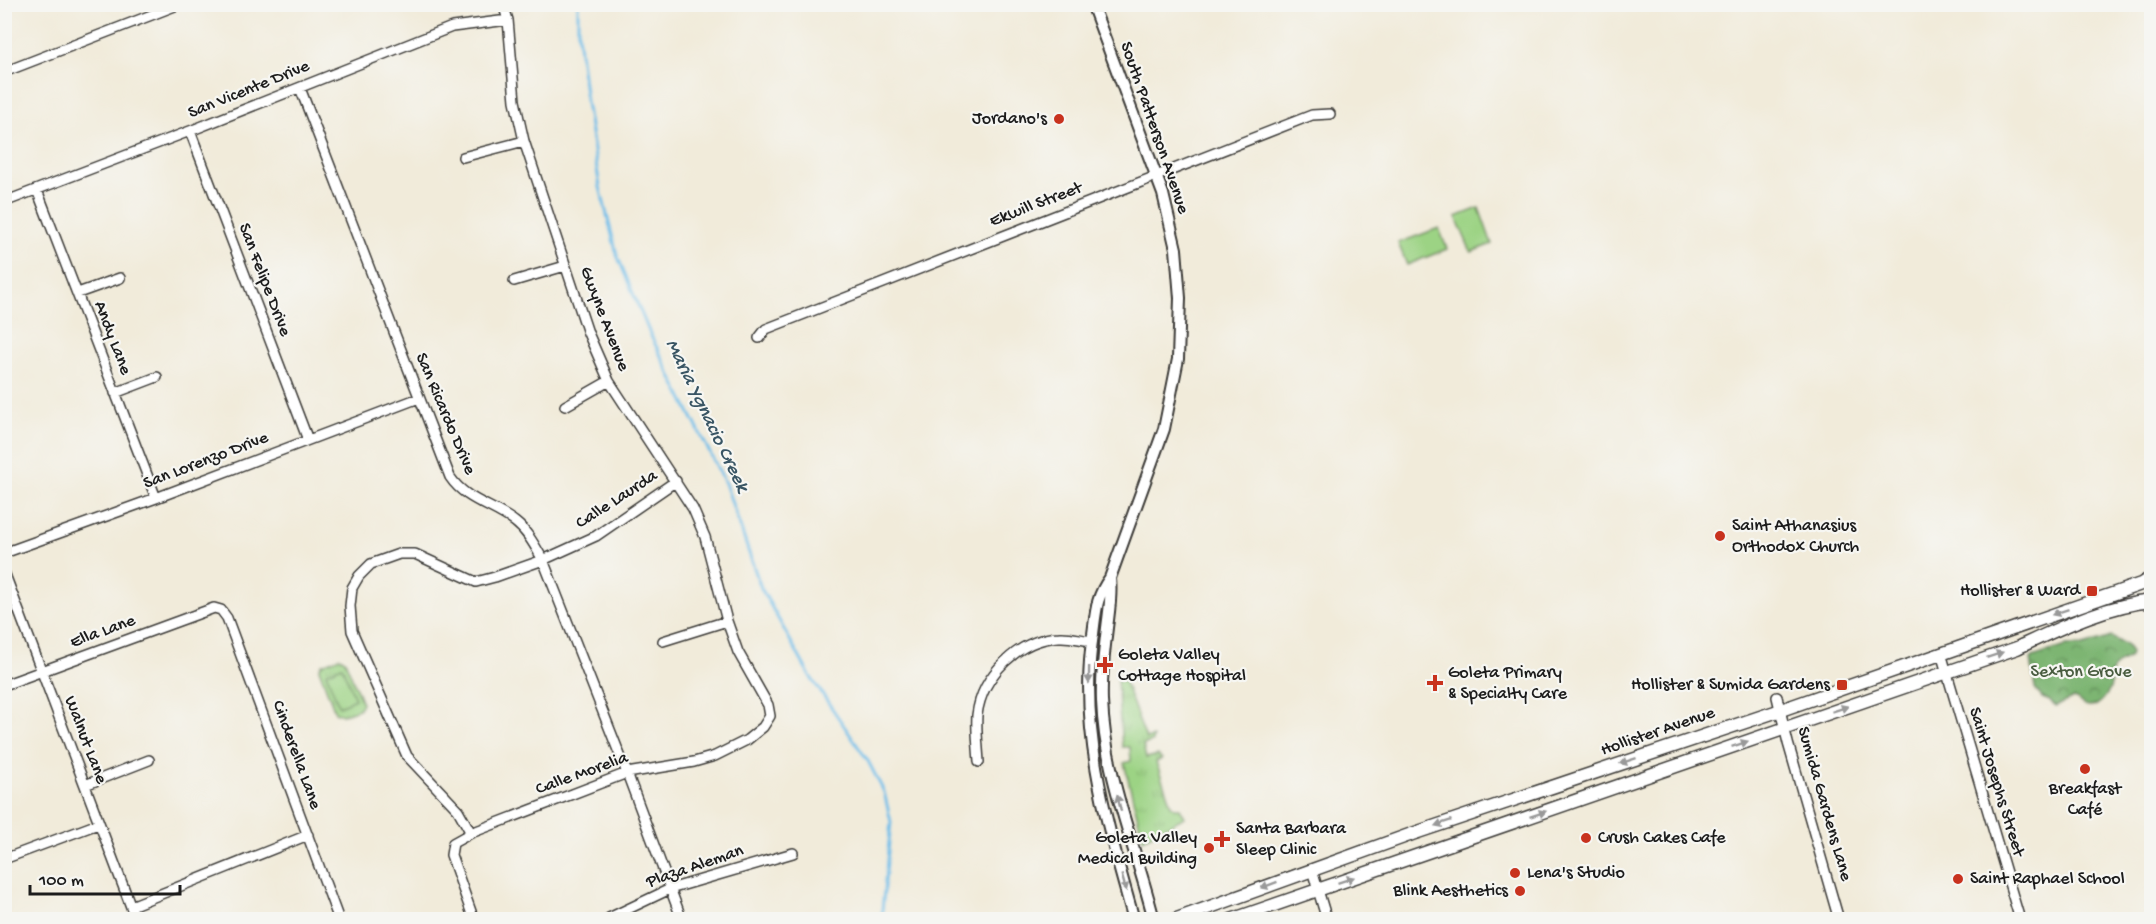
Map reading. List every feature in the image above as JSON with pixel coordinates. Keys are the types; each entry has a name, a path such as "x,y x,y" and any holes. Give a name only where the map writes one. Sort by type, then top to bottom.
{"main road":[{"name":"Hollister Avenue","path":"1174,920 1412,834 1781,710 2141,584 2151,577"},
{"path":"1232,920 2018,648 2083,619 2132,604 2151,601"}],"street":[{"path":"4,72 180,4"},
{"name":"Gwyne Avenue","path":"504,4 508,20 515,101 524,141 588,333 609,381 693,509 705,537 727,621 738,652 770,710 768,721"},
{"name":"South Patterson Avenue","path":"1092,4 1157,176 1170,220 1179,266 1178,359 1164,429 1110,578 1100,592 1089,672 1095,760 1108,827 1134,920"},
{"name":"San Vicente Drive","path":"4,202 452,27 508,20"},
{"name":"San Ricardo Drive","path":"300,88 450,477 458,488 515,522 530,538 543,560 682,920"},
{"name":"Ekwill Street","path":"759,338 766,330 1312,115 1330,114"},
{"name":"San Felipe Drive","path":"190,131 308,440"},
{"path":"463,157 524,141"},
{"name":"Andy Lane","path":"38,190 156,498"},
{"path":"514,282 565,266"},
{"path":"78,293 120,278"},
{"path":"115,393 157,377"},
{"path":"566,405 609,381"},
{"name":"San Lorenzo Drive","path":"4,554 419,398"},
{"name":"Calle Laurda","path":"471,833 458,810 407,756 352,631 350,606 352,588 359,576 371,564 399,554 414,554 476,582 543,560 596,536 676,481"},
{"name":"Walnut Lane","path":"4,572 136,920"},
{"name":"South Patterson Avenue","path":"1110,578 1112,596 1103,671 1102,701 1108,759 1154,920"},
{"name":"Ella Lane","path":"4,685 214,608"},
{"name":"Cinderella Lane","path":"214,608 221,610 228,618 339,920"},
{"path":"663,641 727,621"},
{"path":"980,762 977,713 985,687 1003,663 1023,648 1045,640 1059,637 1092,641"},
{"name":"Saint Josephs Street","path":"1941,653 2020,920"},
{"name":"Sumida Gardens Lane","path":"1777,696 1839,920"},
{"name":"Calle Morelia","path":"471,833 627,773 694,762 715,756 747,740 768,721"},
{"path":"85,785 149,760"},
{"path":"4,859 98,824"},
{"path":"471,833 453,843 451,855 474,920"},
{"path":"131,906 308,835"},
{"name":"Plaza Aleman","path":"609,918 670,889 793,853"},
{"path":"1312,870 1327,920"}],"green space":[{"path":"1479,208 1492,244 1471,252 1456,217"},
{"path":"1439,228 1447,249 1407,265 1398,243"},
{"name":"Sexton Grove","path":"2111,637 2126,645 2131,652 2130,657 2114,668 2110,688 2100,703 2087,707 2074,698 2056,706 2042,698 2035,688 2031,659 2033,657 2066,646 2083,646"},
{"path":"340,657 345,660 362,703 359,709 342,715 335,712 319,669 322,664"},
{"path":"342,666 355,699 339,706 326,673"},
{"path":"1124,680 1146,739 1153,737 1152,742 1143,745 1146,758 1158,755 1162,759 1156,762 1171,805 1174,808 1180,808 1185,817 1143,839 1124,763 1131,761 1130,747 1122,747 1117,681"}],"waterway":[{"name":"Maria Ygnacio Creek","path":"578,4 578,35 586,102 600,187 617,255 650,334 725,483 761,588 810,676 868,761 884,792 891,822 881,920"}],"place":[{"name":"Jordano's","path":"1059,119"},
{"name":"Saint Athanasius Orthodox Church","path":"1720,536"},
{"name":"Hollister & Ward","path":"2092,591"},
{"name":"Goleta Valley Cottage Hospital","path":"1105,665"},
{"name":"Goleta Primary & Specialty Care","path":"1435,683"},
{"name":"Hollister & Sumida Gardens","path":"1842,685"},
{"name":"Breakfast Café","path":"2085,769"},
{"name":"Crush Cakes Cafe","path":"1586,838"},
{"name":"Santa Barbara Sleep Clinic","path":"1222,839"},
{"name":"Goleta Valley Medical Building","path":"1209,848"},
{"name":"Lena's Studio","path":"1515,873"},
{"name":"Saint Raphael School","path":"1958,879"},
{"name":"Blink Aesthetics","path":"1520,891"}]}
